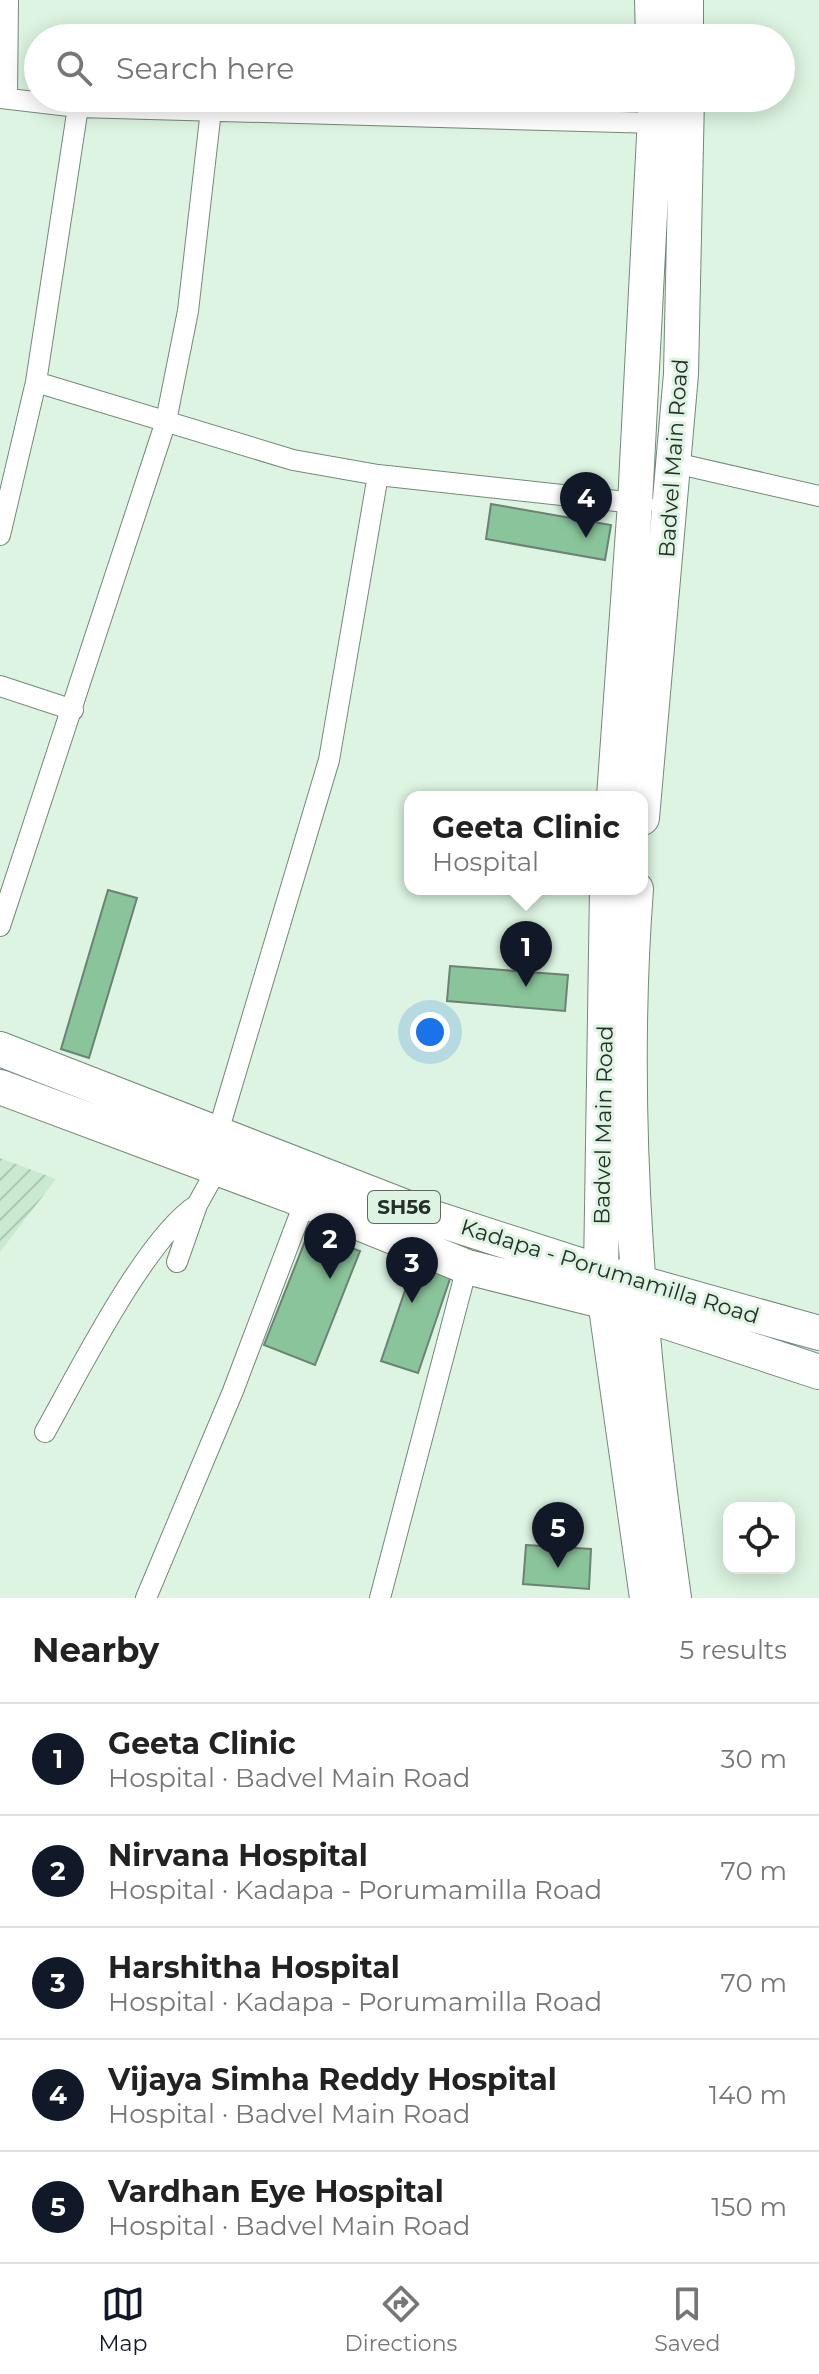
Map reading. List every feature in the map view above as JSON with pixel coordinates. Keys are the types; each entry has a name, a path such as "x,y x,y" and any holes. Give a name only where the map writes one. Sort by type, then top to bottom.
{"main road":[{"path":"652,0 653,24"},
{"path":"686,0 686,24"},
{"name":"Badvel Main Road","path":"614,791 635,503 657,112"},
{"name":"Badvel Main Road","path":"645,791 675,463 687,112"},
{"name":"Badvel Main Road","path":"607,895 604,1287 647,1598"},
{"name":"Badvel Main Road","path":"636,895 630,971 636,1280 654,1454 674,1598"},
{"name":"Kadapa - Porumamilla Road","path":"0,1049 218,1132 604,1287 636,1280 819,1333"},
{"path":"0,1087 305,1201 467,1267 604,1287 640,1315 819,1372"}],"street":[{"path":"8,0 4,98 24,100"},
{"path":"0,535 36,382 77,112"},
{"path":"0,926 166,421 188,311 211,112"},
{"path":"36,382 293,460 378,475 671,509"},
{"path":"675,463 819,496"},
{"path":"218,1132 329,760 378,475"},
{"path":"0,686 73,710"},
{"path":"177,1262 197,1205 217,1169"},
{"path":"146,1598 233,1391 305,1201"},
{"path":"45,1432 97,1338 170,1227 197,1205"},
{"path":"380,1598 467,1267"}],"shaded area":[{"path":"0,1158 56,1179 0,1252"}],"building":[{"path":"491,504 611,525 605,560 486,539"},
{"path":"108,890 137,898 89,1058 61,1049"},
{"path":"450,966 568,975 565,1011 447,1001"},
{"path":"332,1225 348,1232 343,1245 360,1251 315,1365 264,1345 309,1231 327,1238"},
{"path":"415,1261 452,1273 418,1373 381,1361"},
{"path":"526,1545 591,1549 589,1589 523,1584"}],"place":[{"name":"Vijaya Simha Reddy Hospital","path":"586,538"},
{"name":"Geeta Clinic","path":"526,987"},
{"name":"Nirvana Hospital","path":"330,1279"},
{"name":"Harshitha Hospital","path":"412,1303"},
{"name":"Vardhan Eye Hospital","path":"558,1568"}]}
